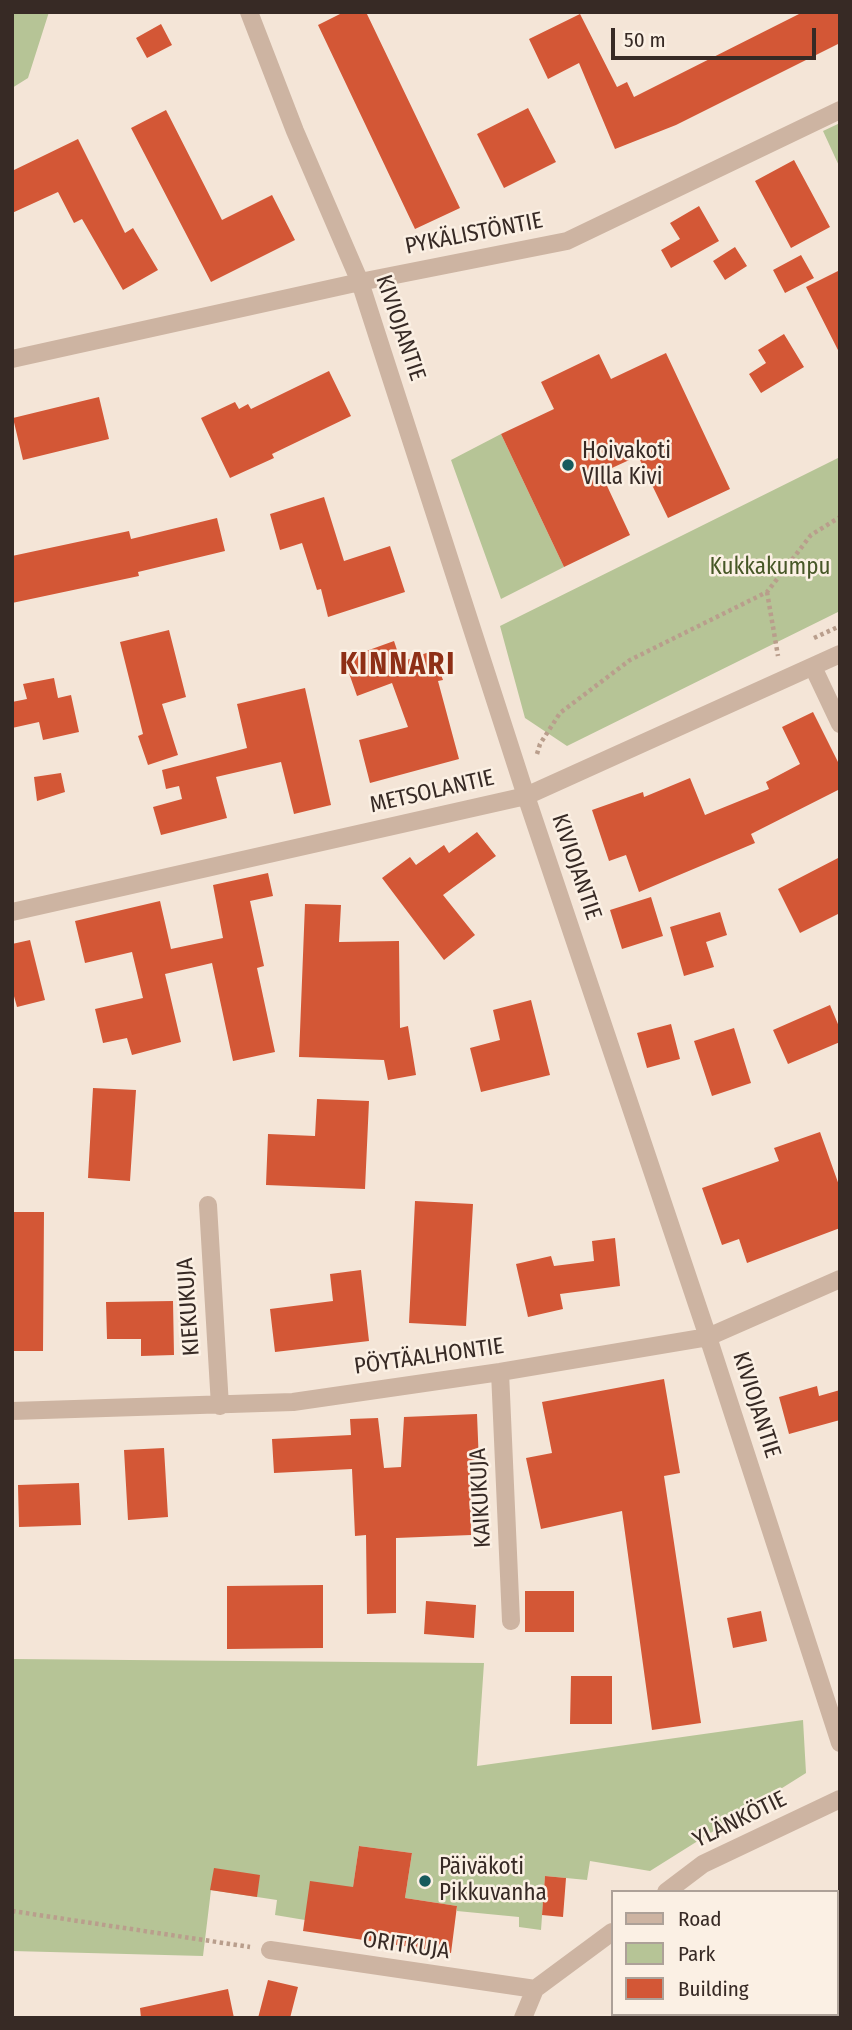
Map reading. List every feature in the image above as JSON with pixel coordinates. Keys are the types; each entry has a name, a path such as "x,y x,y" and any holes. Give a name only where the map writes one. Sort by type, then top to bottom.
{"street":[{"name":"KIVIOJANTIE","path":"249,12 295,131 360,282 526,796 708,1337 840,1743"},
{"name":"PYKÄLISTÖNTIE","path":"12,359 360,282 567,241 840,110"},
{"name":"METSOLANTIE","path":"12,912 526,796 840,654"},
{"path":"813,667 840,724"},
{"name":"KIEKUKUJA","path":"208,1205 220,1406"},
{"name":"PÖYTÄALHONTIE","path":"12,1411 293,1402 500,1372 708,1337 840,1279"},
{"name":"KAIKUKUJA","path":"500,1372 511,1621"},
{"name":"YLÄNKÖTIE","path":"669,1890 703,1864 840,1800"},
{"path":"523,2018 535,1989 610,1933"},
{"name":"ORITKUJA","path":"270,1950 535,1989"}],"path":[{"path":"517,766 535,762 540,744 560,713 630,660 767,592 811,535 840,517"},
{"path":"767,592 778,656"},
{"path":"802,644 840,626"},
{"path":"765,662 790,650"},
{"path":"12,1911 270,1950"}],"green space":[{"path":"12,12 49,12 28,78 12,88"},
{"path":"840,123 840,168 823,131"},
{"path":"501,434 564,567 501,599 451,460"},
{"name":"Kukkakumpu","path":"840,457 840,611 567,746 525,718 500,626"},
{"path":"12,1659 484,1663 477,1766 803,1720 806,1773 650,1871 590,1861 587,1880 545,1876 541,1930 519,1927 519,1917 457,1911 457,1906 405,1898 412,1853 359,1846 353,1887 305,1920 275,1915 277,1900 211,1890 203,1956 12,1951"}],"building":[{"path":"344,12 366,12 460,208 415,229 318,25"},
{"path":"803,12 840,12 840,43 676,125 615,149 579,63 548,79 529,39 580,14 617,87 627,82 634,97"},
{"path":"161,24 172,45 147,58 136,38"},
{"path":"528,108 556,162 504,188 477,134"},
{"path":"166,110 222,220 272,195 295,240 211,282 131,128"},
{"path":"78,139 125,233 133,228 158,270 123,290 82,219 74,223 58,192 12,213 12,171"},
{"path":"794,160 830,227 791,248 755,181"},
{"path":"699,206 719,241 671,268 661,250 680,239 670,223"},
{"path":"735,247 747,266 725,280 713,261"},
{"path":"801,255 814,278 785,293 773,270"},
{"path":"840,270 840,354 806,287"},
{"path":"784,334 804,367 761,393 749,374 766,363 758,350"},
{"name":"Hoivakoti VIlla Kivi","path":"666,353 730,489 668,518 638,456 601,473 630,535 564,567 501,434 554,409 541,382 599,354 611,379"},
{"path":"329,371 351,416 272,454 274,458 230,478 201,418 235,402 239,409 248,404 251,409"},
{"path":"99,397 109,439 23,460 13,418"},
{"path":"324,497 344,561 390,546 405,592 328,617 321,589 317,590 302,543 280,550 270,514"},
{"path":"217,518 225,551 138,572 139,576 12,603 12,556 129,531 131,539"},
{"path":"169,630 186,697 162,704 178,755 148,765 138,736 143,734 120,642"},
{"path":"394,641 401,662 432,651 443,680 438,681 459,759 370,783 359,740 408,727 392,683 357,696 344,659"},
{"path":"54,678 58,698 71,695 79,732 43,740 39,722 12,728 12,702 27,699 23,684"},
{"path":"305,688 331,805 294,814 281,762 216,777 227,818 161,835 153,807 182,799 179,786 166,789 162,770 247,748 237,704"},
{"path":"813,712 840,766 840,789 751,834 755,843 639,892 626,855 609,861 592,810 643,792 644,797 690,778 705,815 769,789 766,782 800,764 782,727"},
{"path":"61,773 65,792 37,801 34,777"},
{"path":"477,832 496,856 443,895 475,935 444,960 382,878 410,857 416,865 444,845 449,853"},
{"path":"840,857 840,913 800,933 778,889"},
{"path":"268,873 273,896 250,901 264,966 257,968 275,1052 233,1061 212,963 165,974 181,1042 132,1055 127,1038 103,1043 95,1009 143,998 132,952 85,963 75,921 160,901 171,949 223,938 213,885"},
{"path":"651,897 663,936 622,949 610,910"},
{"path":"305,904 341,905 339,942 399,941 400,1028 408,1026 416,1075 388,1080 384,1060 299,1057"},
{"path":"720,912 727,935 706,942 714,967 684,976 670,927"},
{"path":"30,940 45,1000 17,1007 12,989 12,944"},
{"path":"531,1000 550,1075 481,1092 470,1048 500,1040 493,1010"},
{"path":"830,1005 840,1029 840,1042 788,1064 773,1030"},
{"path":"671,1024 680,1059 647,1068 637,1033"},
{"path":"734,1028 751,1083 712,1096 694,1041"},
{"path":"93,1088 136,1090 130,1181 88,1178"},
{"path":"317,1099 369,1101 365,1189 266,1185 268,1134 315,1136"},
{"path":"820,1132 840,1188 840,1228 747,1263 739,1239 722,1245 702,1188 779,1161 774,1148"},
{"path":"415,1201 473,1204 466,1326 409,1323"},
{"path":"12,1212 44,1212 43,1351 12,1351"},
{"path":"615,1238 620,1286 560,1294 563,1309 528,1317 516,1264 551,1256 554,1266 594,1261 592,1241"},
{"path":"361,1270 369,1341 275,1352 270,1309 333,1301 330,1274"},
{"path":"173,1301 174,1355 141,1356 141,1339 107,1339 106,1302"},
{"path":"664,1379 680,1473 664,1476 701,1723 652,1730 622,1511 541,1529 526,1458 552,1453 542,1402"},
{"path":"817,1386 819,1396 840,1390 840,1420 789,1434 779,1397"},
{"path":"477,1414 479,1464 470,1465 471,1535 396,1538 396,1613 367,1614 366,1535 355,1536 352,1469 274,1473 272,1439 351,1435 350,1419 378,1418 384,1468 401,1467 404,1417"},
{"path":"164,1448 168,1517 128,1520 124,1450"},
{"path":"79,1483 81,1525 19,1527 18,1485"},
{"path":"323,1585 323,1648 227,1649 227,1586"},
{"path":"525,1591 574,1591 574,1632 525,1632"},
{"path":"426,1601 476,1605 474,1638 424,1634"},
{"path":"761,1611 767,1641 733,1648 727,1618"},
{"path":"571,1676 612,1676 612,1724 570,1724"},
{"path":"359,1846 412,1853 405,1898 457,1906 451,1953 303,1931 310,1881 353,1887"},
{"path":"214,1868 260,1875 257,1897 210,1890"},
{"path":"545,1876 566,1878 563,1917 542,1915"},
{"path":"268,1980 298,1987 290,2018 258,2018"},
{"path":"228,1989 234,2018 141,2018 140,2008"}],"place":[{"name":"Hoivakoti VIlla Kivi","path":"568,465"},
{"name":"Päiväkoti Pikkuvanha","path":"425,1881"}],"district":[{"name":"KINNARI","path":"398,666"}]}
